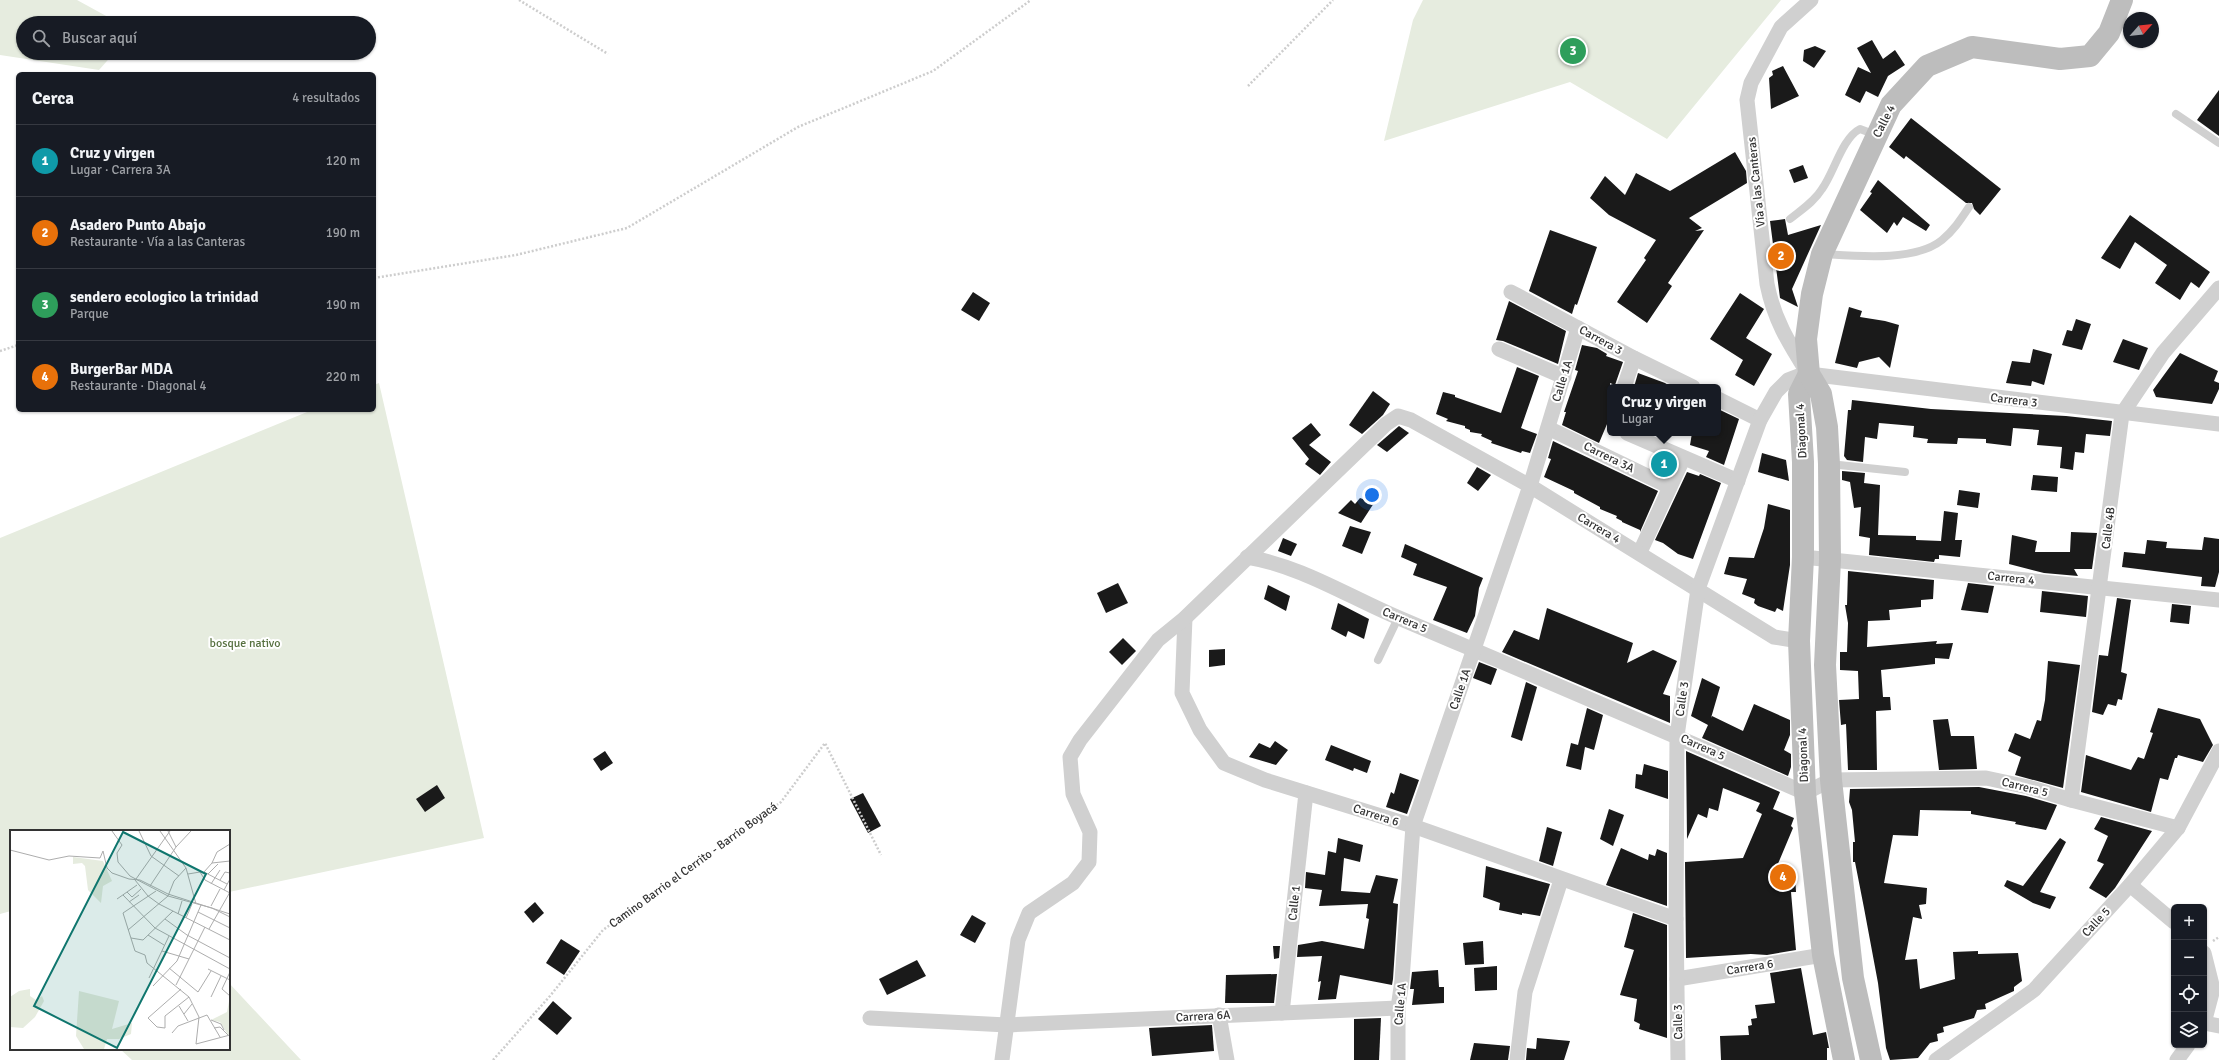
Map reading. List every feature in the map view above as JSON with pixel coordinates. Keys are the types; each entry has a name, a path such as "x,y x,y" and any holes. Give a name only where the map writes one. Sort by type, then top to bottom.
{"street":[{"name":"Vía a las Canteras","path":"1809,374 1790,346 1771,306 1767,284 1747,100 1751,83 1781,27 1811,0"},
{"name":"Calle 4","path":"1809,374 1806,339 1812,294 1822,254 1891,104 1928,66 1972,47 2060,59 2090,56 2109,33 2122,0"},
{"name":"Calle 4B","path":"2071,800 2101,586 2122,414 2163,353 2219,288"},
{"name":"Carrera 3","path":"1511,292 1634,358 1687,384"},
{"name":"Calle 1A","path":"1398,1060 1398,1008 1402,980 1413,826 1530,486 1578,328"},
{"path":"1499,349 1564,377"},
{"path":"1625,384 1634,358"},
{"name":"Carrera 3","path":"1809,374 2122,414 2219,424"},
{"name":"Calle 3","path":"1678,1060 1676,918 1677,736 1698,589 1760,420 1776,392 1788,380 1801,375 1809,374"},
{"name":"Diagonal 4","path":"1809,374 1820,394 1827,427 1830,560 1825,665 1831,780 1853,978 1871,1060"},
{"name":"Diagonal 4","path":"1809,374 1799,394 1803,462 1803,557 1799,641 1805,793 1823,955 1844,1060"},
{"path":"1721,400 1760,420"},
{"name":"Carrera 4","path":"1247,558 1386,424 1398,416 1411,420 1530,486 1640,552 1774,636 1799,641"},
{"name":"Carrera 3A","path":"1548,428 1670,487"},
{"path":"1633,436 1683,459 1738,481"},
{"path":"1640,552 1683,459"},
{"name":"Carrera 4","path":"1803,557 2101,586 2219,600"},
{"path":"1002,1060 1008,1025 1018,940 1029,913 1073,883 1089,862 1090,832 1073,794 1070,757 1080,740 1158,640 1185,618 1247,558"},
{"name":"Carrera 5","path":"1247,558 1272,561 1398,618 1474,648 1805,793 1831,780 1986,778 2028,787 2071,800 2178,828"},
{"name":"Carrera 6","path":"1185,618 1182,693 1200,730 1224,763 1265,780 1413,826 1561,880 1676,918"},
{"name":"Calle 5","path":"1936,1060 2034,990 2130,885 2178,828 2219,751"},
{"name":"Calle 1","path":"1282,1013 1306,793"},
{"path":"1517,1060 1525,992 1561,880"},
{"path":"2130,885 2171,919"},
{"name":"Carrera 6","path":"1677,979 1823,955"},
{"path":"2207,964 2213,989 2207,1012"},
{"name":"Carrera 6A","path":"870,1018 1008,1025 1398,1008"},
{"path":"1219,1015 1227,1060"},
{"path":"2207,1024 2219,1026"},
{"path":"2177,1060 2186,1048"},
{"path":"1398,1060 1407,1060"}],"lane":[{"path":"2176,114 2219,142"},
{"path":"1790,219 1808,205 1822,190 1848,139 1855,132 1860,129 1877,135"},
{"path":"1822,254 1863,256 1893,254 1925,249 1941,240 1956,226 1970,207"},
{"path":"1829,464 1905,472"},
{"path":"1378,660 1398,618"}],"path":[{"path":"519,0 608,54"},
{"path":"376,278 516,255 626,228 798,127 933,72 1031,0"},
{"path":"1248,86 1333,0"},
{"path":"0,351 16,346"},
{"name":"Camino Barrio el Cerrito - Barrio Boyacá","path":"493,1060 550,996 603,930 781,802 825,744 881,854"}],"green space":[{"path":"0,0 77,0 106,16 16,16 16,57 0,55"},
{"path":"1423,0 1781,0 1667,139 1570,82 1384,141 1413,20"},
{"path":"33,60 108,60 99,70"},
{"name":"bosque nativo","path":"379,383 484,838 230,892 230,830 10,830 10,911 0,914 0,538 307,412 376,412 376,384"},
{"path":"230,984 301,1060 132,1060 121,1050 230,1050"}],"building":[{"path":"1872,40 1883,59 1895,50 1905,65 1888,76 1878,97 1866,91 1860,103 1845,95 1858,67 1871,73 1857,48"},
{"path":"1815,46 1826,51 1814,68 1803,61 1804,50"},
{"path":"1783,66 1799,96 1771,109 1769,78 1773,75 1772,71"},
{"path":"2219,90 2219,136 2197,120"},
{"path":"1911,118 2001,189 1980,215 1974,209 1972,203 1966,203 1906,156 1904,159 1889,147"},
{"path":"1735,152 1746,171 1747,183 1689,218 1702,228 1695,231 1704,230 1668,283 1672,286 1647,323 1617,302 1646,260 1644,258 1656,240 1609,215 1590,198 1605,176 1625,195 1636,173 1670,191"},
{"path":"1803,165 1808,178 1794,183 1789,170"},
{"path":"1878,180 1930,225 1926,231 1903,217 1897,226 1894,222 1887,233 1860,210 1872,193 1870,192"},
{"path":"2130,215 2210,272 2199,288 2191,282 2180,300 2155,283 2167,265 2135,242 2120,269 2101,258"},
{"path":"1785,219 1788,235 1821,225 1792,289 1798,307 1780,298 1770,221"},
{"path":"1550,230 1597,247 1577,305 1575,304 1572,314 1529,291"},
{"path":"973,292 990,303 979,321 961,310"},
{"path":"1740,293 1764,309 1746,338 1772,354 1754,386 1735,375 1743,360 1710,339"},
{"path":"1509,301 1566,331 1558,364 1503,341 1496,340"},
{"path":"1849,307 1862,311 1860,317 1899,325 1890,368 1879,357 1859,362 1857,368 1835,363"},
{"path":"2076,319 2091,324 2082,350 2062,345 2067,330 2072,331"},
{"path":"2123,339 2148,348 2139,370 2113,362"},
{"path":"1582,345 1597,348 1607,354 1606,356 1623,362 1615,384 1607,384 1607,424 1599,443 1562,425 1566,412 1564,412 1578,371 1575,370"},
{"path":"2033,349 2052,354 2044,385 2032,381 2031,386 2006,383 2012,361 2030,363"},
{"path":"2180,353 2218,371 2214,381 2219,383 2219,389 2212,404 2156,397 2153,390"},
{"path":"1517,367 1539,376 1521,428 1537,434 1530,453 1522,451 1521,453 1491,443 1492,441 1481,436 1482,434 1470,432 1470,430 1465,428 1465,426 1446,421 1448,419 1436,414 1443,392 1455,395 1455,397 1501,413"},
{"path":"1638,373 1666,384 1635,384"},
{"path":"1373,391 1390,404 1383,415 1362,434 1349,425"},
{"path":"1852,400 1931,409 2066,416 2112,421 2110,436 2086,434 2084,453 2075,452 2073,470 2060,468 2062,447 2037,445 2039,430 2013,428 2011,446 1986,443 1986,439 1958,438 1957,444 1927,443 1928,439 1913,437 1914,426 1879,423 1877,439 1865,437 1863,462 1847,460 1844,456 1848,410 1851,410"},
{"path":"1721,410 1739,419 1724,465 1706,457 1709,451 1690,445 1692,436 1721,436"},
{"path":"1311,423 1321,435 1309,445 1331,462 1320,475 1305,464 1309,459 1292,438"},
{"path":"1399,426 1409,433 1387,452 1377,445"},
{"path":"1553,441 1658,491 1640,532 1640,530 1616,518 1617,516 1600,509 1600,507 1574,493 1574,491 1544,477 1551,459 1548,458"},
{"path":"1762,453 1786,460 1789,481 1758,472"},
{"path":"1477,467 1491,475 1478,491 1467,483"},
{"path":"1842,471 1865,473 1864,483 1880,485 1878,535 1916,536 1916,540 1941,541 1944,511 1958,513 1955,540 1962,540 1960,557 1939,555 1939,559 1935,559 1934,562 1869,555 1870,538 1859,536 1861,507 1854,508 1850,482 1842,480"},
{"path":"1687,472 1699,476 1700,474 1721,483 1693,559 1678,554 1663,543 1655,540"},
{"path":"2033,475 2058,477 2057,492 2031,490"},
{"path":"1959,490 1980,493 1978,508 1957,505"},
{"path":"1360,498 1374,503 1361,523 1338,513 1351,500 1355,504"},
{"path":"1768,504 1790,510 1790,565 1783,611 1777,608 1775,612 1758,606 1754,603 1755,599 1742,594 1747,579 1724,574 1729,557 1754,558 1764,528"},
{"path":"1350,526 1371,532 1362,554 1342,546"},
{"path":"2071,532 2097,533 2092,569 2074,569 2078,576 2044,573 2009,564 2012,535 2037,541 2035,552 2070,552"},
{"path":"2204,537 2219,539 2219,572 2215,587 2201,586 2202,577 2122,567 2124,552 2145,554 2147,540 2167,542 2166,548 2202,550"},
{"path":"1283,538 1297,544 1291,556 1278,551"},
{"path":"1405,544 1483,578 1479,588 1475,616 1467,633 1433,620 1447,587 1413,575 1417,564 1401,557"},
{"path":"1848,571 1934,580 1933,599 1921,600 1921,607 1889,610 1890,620 1868,621 1867,647 1937,641 1936,644 1953,643 1949,659 1935,658 1935,664 1881,670 1883,697 1890,697 1891,710 1876,711 1877,770 1848,770 1846,724 1841,725 1839,700 1859,699 1858,671 1840,670 1840,652 1847,652 1848,623 1845,605 1847,605"},
{"path":"1118,583 1128,603 1106,613 1097,593"},
{"path":"1968,583 1994,586 1988,613 1961,610"},
{"path":"1268,585 1290,596 1286,611 1264,599"},
{"path":"2042,591 2088,596 2086,617 2040,612"},
{"path":"2117,598 2131,600 2121,672 2127,674 2122,700 2118,699 2116,706 2108,704 2103,715 2092,712 2099,655 2108,656"},
{"path":"1338,603 1369,619 1364,639 1348,631 1346,637 1331,629"},
{"path":"2172,604 2191,606 2189,624 2170,622"},
{"path":"1547,608 1633,643 1627,663 1653,650 1677,661 1663,694 1670,696 1670,723 1502,652 1514,630 1539,640"},
{"path":"1123,638 1136,651 1122,665 1109,652"},
{"path":"1225,649 1225,665 1209,667 1209,650"},
{"path":"2048,661 2080,665 2063,788 2015,775 2021,757 2008,751 2015,733 2030,739 2037,720 2041,721 2045,700"},
{"path":"1479,662 1497,669 1491,685 1473,678"},
{"path":"1702,678 1720,687 1711,718 1712,716 1743,731 1754,704 1790,720 1790,735 1784,750 1791,754 1791,767 1788,776 1702,738 1708,725 1691,716"},
{"path":"1526,682 1537,687 1522,741 1511,737"},
{"path":"1587,708 1603,715 1594,750 1585,747 1581,770 1566,766 1571,743 1578,745"},
{"path":"2158,708 2200,719 2213,745 2203,762 2178,755 2177,758 2175,758 2168,780 2160,778 2151,812 2081,792 2086,755 2131,770 2138,757 2144,759 2153,733 2150,732"},
{"path":"1948,719 1951,736 1974,736 1977,769 1939,770 1933,720"},
{"path":"1275,741 1288,750 1276,765 1249,757 1259,743 1270,748"},
{"path":"1331,745 1371,761 1367,773 1354,768 1353,771 1325,760"},
{"path":"605,751 613,763 601,771 593,759"},
{"path":"1686,751 1780,792 1773,809 1794,818 1791,826 1793,828 1777,866 1795,874 1796,892 1791,892 1796,950 1767,955 1751,954 1686,958 1685,862 1743,858 1762,814 1756,811 1760,803 1723,788 1718,811 1709,808 1707,818 1698,814 1687,839"},
{"path":"1644,764 1668,771 1668,799 1635,788 1636,774 1642,775"},
{"path":"1400,773 1419,780 1407,814 1386,807 1391,792 1394,794"},
{"path":"437,785 445,798 425,812 416,799"},
{"path":"1979,787 2026,796 2057,805 2046,830 2015,824 2016,822 1971,814 1971,811 1920,810 1918,836 1893,835 1884,883 1927,888 1926,904 1919,905 1922,919 1913,917 1905,960 1917,959 1920,989 1955,979 1953,952 1978,951 1978,954 2018,953 2022,981 2014,987 2014,991 1985,1004 1986,1009 1977,1010 1974,1018 1943,1027 1944,1032 1937,1034 1938,1041 1930,1043 1918,1058 1890,1060 1886,1048 1878,983 1864,908 1855,862 1853,862 1853,842 1855,842 1852,810 1849,802 1850,789"},
{"path":"863,793 881,826 868,833 850,799"},
{"path":"1609,809 1624,815 1613,846 1600,839"},
{"path":"2101,817 2152,831 2115,888 2106,898 2089,888 2104,864 2097,861 2108,836 2094,829"},
{"path":"1547,827 1562,832 1553,866 1539,861"},
{"path":"1338,838 1363,845 1360,862 1344,858 1341,891 1370,893 1376,875 1398,879 1393,903 1398,904 1393,979 1392,985 1340,975 1336,999 1318,1000 1321,981 1318,982 1322,956 1297,957 1298,945 1322,941 1364,949 1369,919 1366,918 1368,904 1319,906 1322,890 1305,888 1306,872 1325,875 1328,851 1336,853"},
{"path":"2060,838 2066,842 2040,892 2056,897 2050,909 2033,903 2004,886 2007,880 2023,886"},
{"path":"1621,848 1648,860 1649,854 1655,856 1657,849 1667,853 1667,906 1606,885"},
{"path":"1486,866 1550,884 1540,916 1522,913 1522,915 1499,910 1500,903 1483,897"},
{"path":"535,902 544,913 533,923 524,912"},
{"path":"1633,913 1667,925 1667,1038 1639,1029 1640,1024 1634,1021 1637,999 1620,995 1634,950 1624,947"},
{"path":"972,915 986,923 975,943 960,935"},
{"path":"561,939 580,951 564,975 546,963"},
{"path":"1483,941 1484,964 1465,965 1463,943"},
{"path":"1273,946 1280,946 1279,958 1274,959"},
{"path":"917,960 926,976 887,995 879,979"},
{"path":"1497,966 1497,990 1475,991 1474,968"},
{"path":"1801,968 1813,1035 1826,1032 1829,1048 1827,1048 1827,1060 1721,1060 1720,1036 1749,1035 1748,1026 1752,1025 1751,1019 1757,1018 1755,1005 1775,1003 1770,973"},
{"path":"1438,970 1439,987 1444,987 1444,1003 1412,1005 1414,989 1410,989 1412,972"},
{"path":"1277,974 1274,1003 1225,1003 1226,975"},
{"path":"553,1001 572,1018 557,1035 538,1019"},
{"path":"1381,1018 1379,1060 1354,1060 1354,1019"},
{"path":"1212,1025 1214,1051 1152,1056 1149,1028"},
{"path":"1537,1038 1570,1041 1564,1060 1526,1060 1527,1048 1536,1049"},
{"path":"1474,1043 1510,1046 1508,1060 1470,1060"}],"place":[{"name":"sendero ecologico la trinidad","path":"1573,51"},
{"name":"Asadero Punto Abajo","path":"1781,256"},
{"name":"Cruz y virgen","path":"1664,464"},
{"name":"BurgerBar MDA","path":"1783,877"}]}
